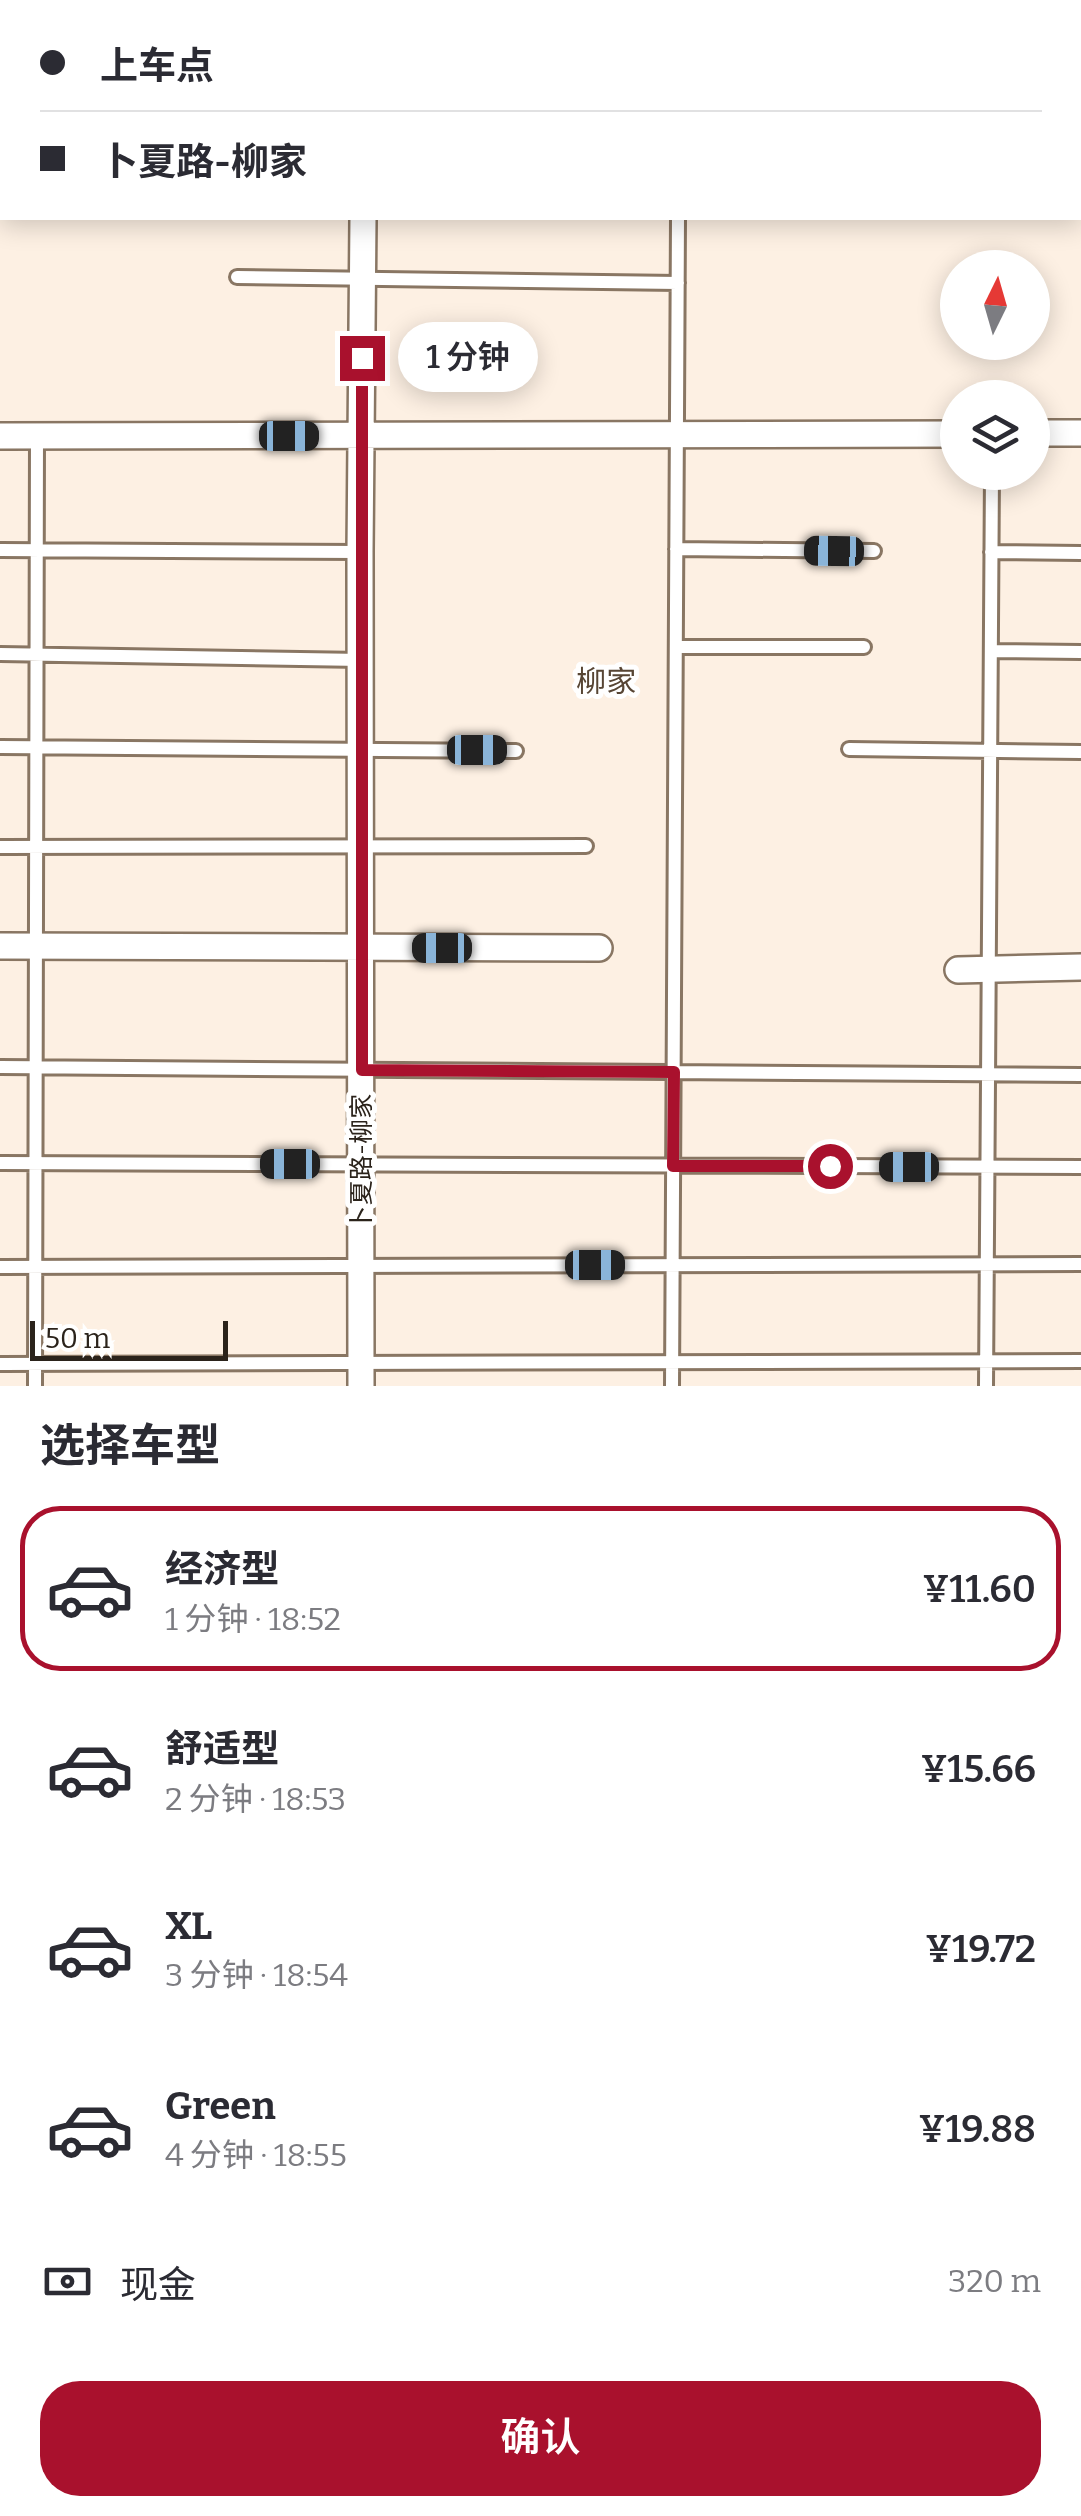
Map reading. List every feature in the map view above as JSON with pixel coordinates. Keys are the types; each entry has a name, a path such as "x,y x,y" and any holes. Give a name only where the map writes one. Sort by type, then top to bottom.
{"street":[{"name":"卜夏路-柳家","path":"362,1374 363,220"},
{"path":"1050,433 1081,433"},
{"path":"0,436 940,434"},
{"path":"0,946 599,948"},
{"path":"958,970 1081,967"}],"lane":[{"path":"672,1386 678,220"},
{"path":"237,277 678,283"},
{"path":"34,1386 37,436"},
{"path":"986,1386 992,490"},
{"path":"676,549 874,551"},
{"path":"0,550 360,552"},
{"path":"992,552 1081,553"},
{"path":"676,647 864,647"},
{"path":"990,651 1081,652"},
{"path":"0,654 362,660"},
{"path":"0,747 516,750"},
{"path":"849,750 1081,752"},
{"path":"0,847 586,846"},
{"path":"0,1066 1081,1075"},
{"path":"0,1163 1081,1167"},
{"path":"0,1268 1081,1264"},
{"path":"0,1364 362,1374 672,1361 1081,1361"}],"district":[{"name":"柳家","path":"606,682"}],"route":[{"path":"362,358 362,1070 674,1072 673,1166 830,1166"}]}
